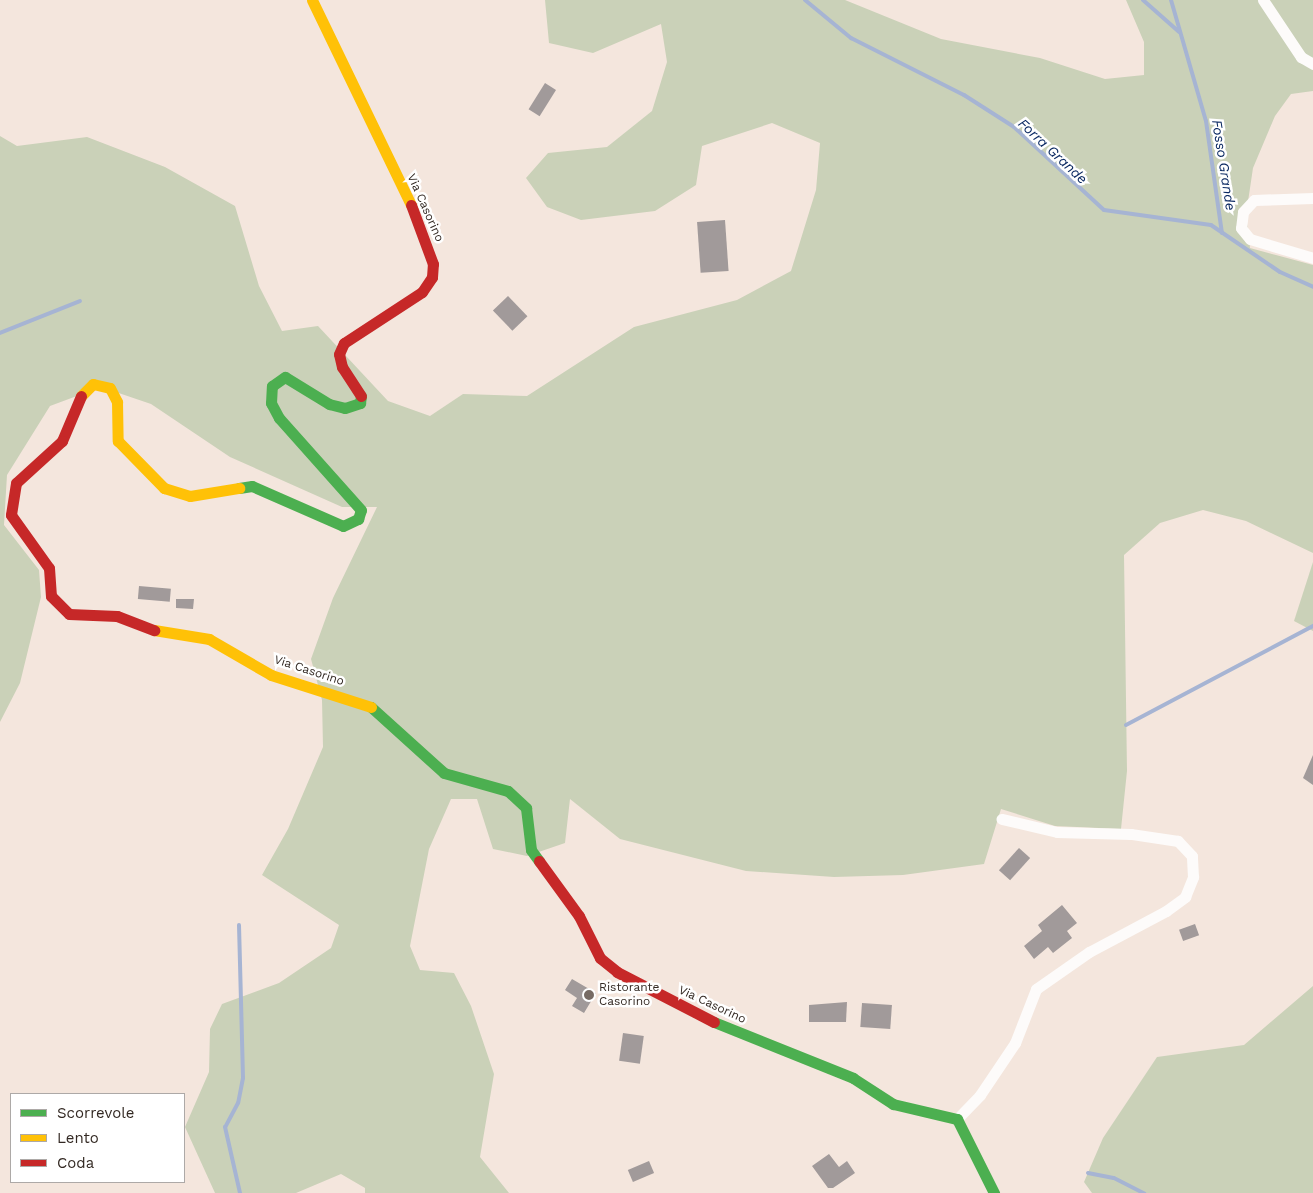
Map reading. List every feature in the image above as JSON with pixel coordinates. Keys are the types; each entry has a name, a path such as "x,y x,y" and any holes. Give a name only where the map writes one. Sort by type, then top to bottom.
{"street":[{"name":"Via Casorino","path":"312,0 415,214 433,264 432,277 422,292 344,343 339,354 342,366 361,392 360,404 345,408 330,404 285,376 272,386 270,394 279,418 361,510 358,519 343,526 252,486 190,496 164,488 118,441 117,402 110,388 93,384 78,399 62,441 16,483 11,515 49,568 51,596 70,614 117,616 160,632 218,642 271,675 382,712 411,746 444,773 476,785 508,791 520,799 531,850 580,916 600,958 617,972 724,1027 802,1061 854,1078 893,1104 957,1118"},
{"path":"1263,0 1301,57 1313,64"},
{"path":"1313,198 1254,200 1243,212 1241,228 1250,239 1313,258"},
{"path":"994,1193 957,1118 980,1095 1015,1043 1036,989 1089,952 1166,911 1185,897 1193,878 1192,856 1178,841 1131,834 1057,832 1002,819"}],"green space":[{"path":"545,0 845,0 941,39 1040,58 1105,79 1144,75 1144,42 1126,0 1313,0 1313,91 1291,94 1275,116 1253,168 1246,215 1250,248 1313,265 1313,553 1246,521 1203,510 1160,523 1124,555 1127,771 1121,829 1055,826 1001,809 984,864 903,875 834,877 746,871 620,839 570,799 565,843 527,856 493,849 477,799 451,799 429,849 410,946 420,970 454,973 471,1006 494,1074 480,1157 509,1193 365,1193 365,1188 341,1174 296,1193 215,1193 185,1127 209,1072 210,1029 222,1004 279,983 331,948 339,925 262,875 288,829 323,747 322,700 311,659 333,598 377,507 342,507 230,457 151,404 101,387 50,406 7,475 4,525 39,570 41,597 20,683 0,722 0,136 17,146 87,137 165,167 235,206 259,286 282,331 318,326 388,401 430,416 463,394 527,396 634,327 737,300 791,271 816,190 820,143 772,123 702,146 696,185 655,211 581,220 547,207 526,178 548,153 607,147 652,111 667,62 661,24 593,53 549,43"},
{"path":"1313,562 1313,631 1294,621"},
{"path":"1313,986 1313,1193 1092,1193 1084,1182 1103,1138 1157,1057 1244,1045"}],"building":[{"path":"545,83 556,90 540,116 529,109"},
{"path":"725,220 729,271 701,273 697,222"},
{"path":"508,296 527,316 512,331 493,311"},
{"path":"139,586 171,589 170,602 138,599"},
{"path":"176,599 194,599 193,609 176,608"},
{"path":"1313,755 1313,785 1303,778"},
{"path":"1019,848 1030,858 1010,880 999,870"},
{"path":"1062,905 1077,923 1067,931 1072,938 1053,953 1048,947 1034,959 1024,946 1042,931 1038,925"},
{"path":"1195,924 1199,935 1183,941 1179,930"},
{"path":"572,979 596,993 584,1013 572,1006 577,998 565,990"},
{"path":"847,1002 846,1022 809,1022 809,1005"},
{"path":"862,1003 892,1005 890,1029 860,1027"},
{"path":"623,1033 644,1036 640,1064 619,1061"},
{"path":"829,1154 839,1167 847,1161 855,1173 833,1188 828,1188 812,1166"},
{"path":"649,1161 654,1173 633,1182 628,1170"}],"waterway":[{"name":"Forra Grande","path":"805,0 851,38 964,95 1014,127 1104,210 1211,225 1280,272 1313,287"},
{"path":"1143,0 1179,32"},
{"name":"Fosso Grande","path":"1171,0 1206,121 1222,233"},
{"path":"0,333 80,301"},
{"path":"1126,725 1313,626"},
{"path":"239,925 243,1078 238,1103 225,1127 240,1193"},
{"path":"1088,1173 1114,1178 1144,1193"}],"traffic: fast":[{"path":"239,488 252,486 343,526 358,519 361,510 279,418 271,403 272,386 285,377 329,404 345,408 360,403 361,396"},
{"path":"371,707 444,773 508,791 526,808 531,850 539,861"},
{"path":"714,1022 853,1078 893,1104 957,1119 994,1193"}],"traffic: slow":[{"path":"312,0 411,205"},
{"path":"81,396 93,384 110,388 117,402 118,441 164,488 190,496 239,488"},
{"path":"154,630 209,639 271,675 371,707"}],"traffic: jam":[{"path":"361,396 342,367 339,354 344,343 422,292 432,277 433,264 411,205"},
{"path":"81,396 62,441 16,483 11,515 49,568 51,596 69,614 117,616 154,630"},
{"path":"539,861 579,916 600,958 617,972 714,1022"}],"place":[{"name":"Ristorante Casorino","path":"589,995"}]}
